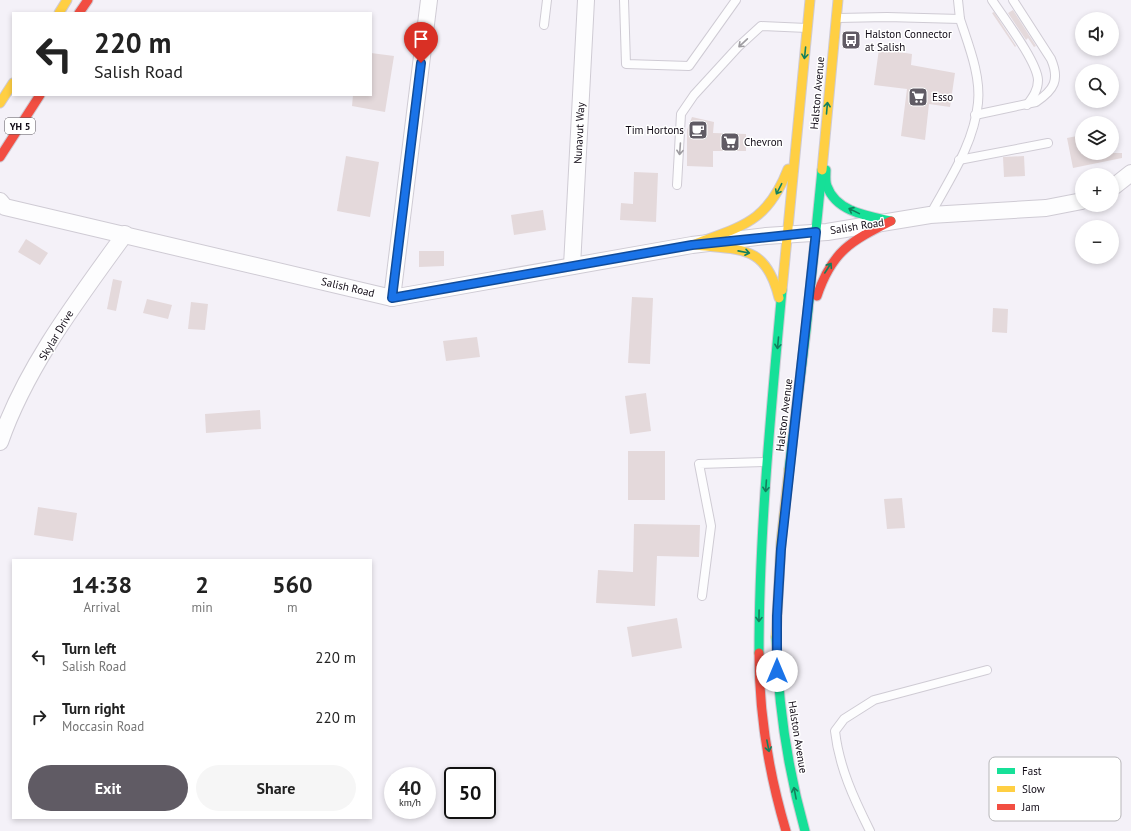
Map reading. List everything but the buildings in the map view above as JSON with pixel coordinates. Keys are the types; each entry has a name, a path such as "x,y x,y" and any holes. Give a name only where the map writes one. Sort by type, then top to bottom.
{"main road":[{"path":"60,12 67,0"},
{"path":"80,12 88,0"},
{"name":"Halston Avenue","path":"786,831 778,804 766,739 759,669 759,616 768,462 781,304 810,0"},
{"name":"Halston Avenue","path":"805,831 796,801 784,736 777,671 777,616 781,549 806,331 838,0"},
{"name":"YH 5","path":"0,103 12,85"},
{"name":"YH 5","path":"0,157 39,96"},
{"path":"824,147 827,186 838,202 855,213 891,221"},
{"path":"692,245 747,224 767,208 778,193 795,154"},
{"path":"806,331 822,276 834,258 853,240 891,221"},
{"path":"692,245 750,252 765,263 771,273 781,304"}],"street":[{"path":"392,298 429,0"},
{"name":"Nunavut Way","path":"572,266 586,0"},
{"path":"1119,182 1131,173"},
{"name":"Salish Road","path":"2,208 125,234 392,298 692,245 816,232 930,215 1046,208 1075,202"},
{"name":"Skylar Drive","path":"0,442 8,419 67,313 125,234"}],"lane":[{"path":"544,25 547,0"},
{"path":"624,0 626,64 689,66 736,0"},
{"path":"930,215 966,148 978,102 975,71 960,19 958,0"},
{"path":"992,0 1021,43 1036,70 1038,80 1037,89 1027,105"},
{"path":"975,115 1036,102 1051,89 1055,80 1056,70 1052,59 1013,0"},
{"path":"836,18 887,17 960,19"},
{"path":"677,185 681,114 694,95 761,26 808,28"},
{"path":"959,160 1048,143"},
{"path":"702,596 711,526 699,464 768,462"},
{"path":"870,831 842,766 837,750 835,732 844,719 874,700 987,670"}],"traffic: fast":[{"path":"789,469 806,331 822,170"},
{"path":"826,170 827,186 831,195 838,202 845,207 863,215 891,221"},
{"path":"759,653 763,517 782,290"},
{"path":"776,637 784,735 793,783 805,831"}],"traffic: slow":[{"path":"60,12 67,0"},
{"path":"782,290 810,0"},
{"path":"822,170 838,0"},
{"path":"0,103 12,85"},
{"path":"692,245 739,227 762,212 780,187 788,169"},
{"path":"695,245 739,250 759,259 767,268 774,281 779,298"},
{"path":"776,637 781,542 789,469"}],"traffic: jam":[{"path":"80,12 88,0"},
{"path":"0,157 39,96"},
{"path":"817,296 829,268 836,258 854,242 891,221"},
{"path":"759,653 759,675 766,743 786,831"}],"place":[{"name":"Halston Connector at Salish","path":"851,40"},
{"name":"Esso","path":"918,97"},
{"name":"Tim Hortons","path":"698,130"},
{"name":"Chevron","path":"730,142"}],"route":[{"path":"421,63 392,298 692,245 766,236 816,232 781,549 777,616 777,671"}]}
